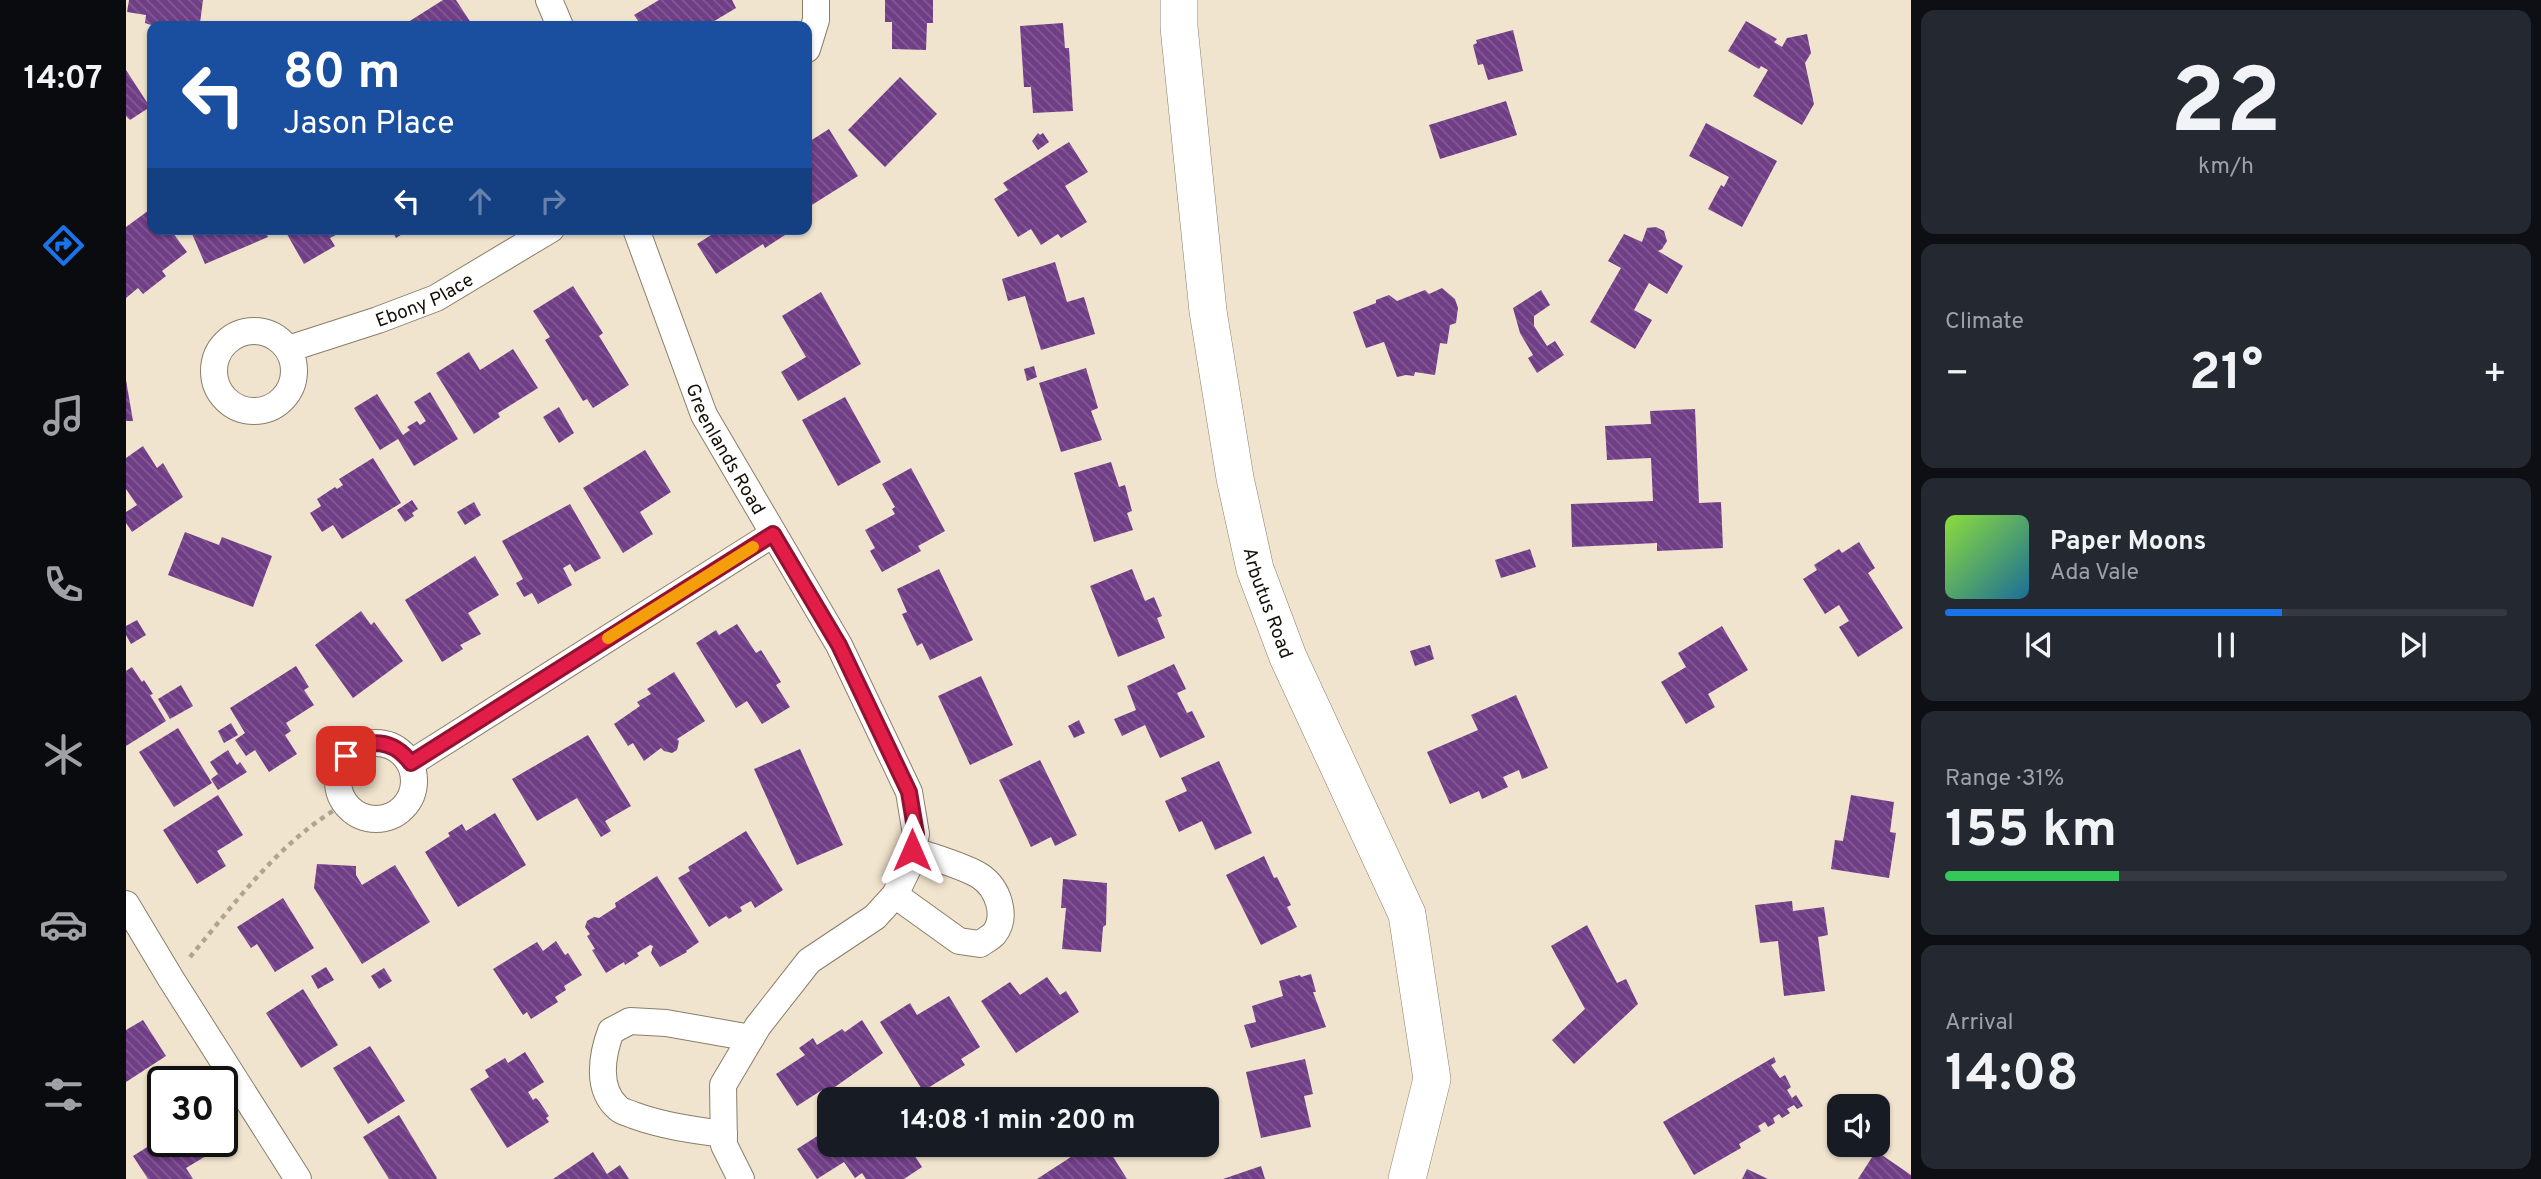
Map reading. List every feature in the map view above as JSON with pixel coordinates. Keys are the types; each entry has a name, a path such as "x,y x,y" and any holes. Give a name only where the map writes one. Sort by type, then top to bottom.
{"main road":[{"name":"Arbutus Road","path":"1179,0 1208,311 1235,478 1255,569 1288,657 1407,914 1432,1079 1407,1179"}],"street":[{"path":"549,0 558,21"},
{"path":"812,33 817,0"},
{"name":"Ebony Place","path":"288,349 436,298 541,235"},
{"name":"Greenlands Road","path":"638,235 704,415 839,645 909,792 916,834 910,864 895,895 875,917 809,961 751,1038 723,1085 724,1145 741,1179"},
{"path":"411,763 773,534"},
{"path":"380,742 403,752 415,775 415,788 402,810 379,820 354,813 345,804 339,793 338,780 340,767 346,756 367,743 380,742"},
{"path":"895,895 959,941 980,944 994,934 1001,918 1000,905 993,888 980,876 912,850"},
{"path":"126,904 136,942 171,979 298,1179"},
{"path":"724,1134 659,1125 619,1109 605,1090 604,1048 611,1031 630,1021 666,1023 751,1038"}],"path":[{"path":"171,979 262,872 308,830 345,804"}],"building":[{"path":"129,0 203,0 200,21 147,21 147,24 146,15 127,12"},
{"path":"443,0 456,0 470,21 410,21"},
{"path":"659,0 732,0 736,8 714,21 638,21 634,15"},
{"path":"885,0 933,0 933,23 927,23 926,50 892,49 892,22 885,22"},
{"path":"1746,21 1777,39 1774,42 1782,47 1787,38 1807,34 1811,53 1805,63 1814,104 1802,125 1753,96 1768,70 1761,66 1759,69 1728,51"},
{"path":"1063,23 1065,48 1069,48 1073,111 1033,113 1031,87 1024,87 1020,26"},
{"path":"1513,30 1523,71 1488,80 1483,64 1478,65 1473,45 1477,43 1476,40"},
{"path":"126,70 147,102 147,109 130,120 126,116"},
{"path":"900,77 937,114 885,167 848,130"},
{"path":"1506,101 1517,135 1440,159 1429,125"},
{"path":"1706,123 1777,161 1742,227 1708,209 1721,185 1724,187 1729,177 1689,156"},
{"path":"829,129 858,176 812,205 812,140"},
{"path":"1038,133 1043,133 1049,142 1038,150 1032,141"},
{"path":"1069,142 1088,172 1065,186 1087,222 1061,238 1058,234 1041,245 1031,229 1018,237 994,199 1008,190 1003,183"},
{"path":"147,212 147,235 174,235 187,252 162,271 166,276 143,294 138,288 126,298 126,227"},
{"path":"1656,227 1664,231 1667,241 1658,251 1683,266 1667,294 1649,283 1634,310 1652,320 1635,349 1590,322 1621,268 1608,261 1624,234 1642,242 1647,228"},
{"path":"193,235 267,235 268,237 205,264"},
{"path":"287,235 336,235 330,238 335,246 304,264"},
{"path":"711,235 785,235 765,248 763,244 716,274 697,244"},
{"path":"1055,262 1067,302 1084,297 1095,334 1041,350 1025,296 1008,301 1002,279"},
{"path":"573,286 603,333 599,336 629,385 593,408 587,399 583,401 545,340 550,337 533,311"},
{"path":"1442,288 1455,299 1458,308 1456,323 1450,325 1447,344 1440,343 1435,375 1415,372 1414,376 1397,377 1384,342 1366,348 1353,312 1389,295 1397,301 1425,290 1429,294"},
{"path":"1541,290 1550,305 1534,316 1534,326 1547,346 1555,341 1564,355 1537,373 1528,358 1533,355 1520,333 1513,308"},
{"path":"821,292 861,364 798,401 781,372 806,357 782,316"},
{"path":"513,349 538,388 498,413 500,417 474,434 436,373 469,352 480,370"},
{"path":"1034,366 1037,377 1027,381 1024,369"},
{"path":"1086,368 1098,408 1091,411 1102,440 1061,452 1039,383"},
{"path":"126,380 133,421 126,421"},
{"path":"430,392 458,439 414,466 398,439 380,450 354,408 377,394 403,435 410,430 407,427 417,421 420,425 426,421 414,402"},
{"path":"845,397 881,462 838,486 802,420"},
{"path":"559,407 574,433 559,443 543,417"},
{"path":"1695,409 1699,503 1721,502 1723,548 1657,551 1657,543 1572,547 1571,504 1653,501 1651,458 1607,460 1605,426 1651,424 1650,411"},
{"path":"143,446 157,468 163,463 183,497 132,532 126,523 126,512 137,505 126,489 126,458"},
{"path":"645,450 671,492 640,512 653,534 623,553 583,488"},
{"path":"373,458 401,503 342,539 333,525 322,532 310,513 321,506 317,499 343,485 339,479"},
{"path":"1111,462 1119,487 1125,485 1132,511 1127,513 1133,530 1094,542 1074,473"},
{"path":"911,468 945,531 918,546 921,551 882,572 870,551 875,548 865,530 895,514 892,509 895,507 882,484"},
{"path":"412,500 418,509 412,513 414,516 405,522 397,510"},
{"path":"474,502 481,515 465,525 457,512"},
{"path":"570,504 601,558 575,572 570,564 563,568 572,585 538,604 532,593 524,597 516,583 523,579 502,541"},
{"path":"185,532 219,545 222,537 272,556 253,607 168,575"},
{"path":"1859,542 1875,568 1868,573 1903,628 1858,657 1839,627 1849,621 1839,605 1825,614 1803,579 1817,570 1814,565 1839,549 1842,553"},
{"path":"1530,549 1536,567 1501,578 1495,560"},
{"path":"475,556 499,595 468,613 481,634 460,645 463,649 442,662 405,600"},
{"path":"939,569 973,640 930,660 922,643 917,646 902,614 907,612 897,589"},
{"path":"1132,569 1145,601 1154,597 1162,616 1157,618 1165,638 1118,657 1090,586"},
{"path":"361,611 371,625 374,622 403,661 353,698 315,645"},
{"path":"137,620 146,635 131,644 126,635 126,626"},
{"path":"737,624 756,653 761,650 781,682 776,685 790,707 762,724 747,701 736,708 696,643 716,630 719,635"},
{"path":"1722,626 1748,670 1708,694 1715,707 1686,724 1661,682 1686,667 1678,653"},
{"path":"1430,645 1434,659 1415,666 1410,651"},
{"path":"1174,664 1186,689 1177,693 1187,713 1192,711 1205,737 1160,758 1145,725 1122,736 1114,719 1136,710 1127,686"},
{"path":"296,666 309,687 304,690 314,705 286,723 291,731 285,735 297,754 269,772 255,750 246,756 235,740 245,733 230,708"},
{"path":"132,667 153,694 150,695 166,721 126,746 126,671"},
{"path":"674,672 705,721 677,739 677,750 672,753 661,748 644,761 633,743 628,746 614,724 640,706 637,702 651,694 647,689"},
{"path":"981,676 1013,745 970,765 938,696"},
{"path":"181,685 193,706 170,719 158,699"},
{"path":"1516,695 1548,768 1522,779 1519,770 1503,777 1508,787 1482,799 1479,791 1450,804 1427,752 1478,730 1471,715"},
{"path":"1079,720 1085,733 1074,738 1068,726"},
{"path":"231,723 238,735 224,743 218,731"},
{"path":"178,728 212,783 174,807 139,752"},
{"path":"588,735 631,806 605,821 611,831 601,837 577,798 537,821 512,779"},
{"path":"800,749 843,845 797,865 754,769"},
{"path":"228,750 237,765 240,762 247,772 218,790 211,779 218,774 210,762"},
{"path":"1040,760 1077,835 1055,846 1051,837 1031,847 999,780"},
{"path":"1219,761 1252,833 1215,850 1202,821 1179,832 1165,801 1187,791 1181,778"},
{"path":"218,795 243,835 217,851 226,866 197,884 163,830"},
{"path":"1851,795 1894,802 1890,832 1896,833 1889,878 1831,869 1835,840 1843,841"},
{"path":"495,813 526,865 458,907 425,852 450,836 448,833 462,824 466,831"},
{"path":"746,831 783,890 755,908 751,901 740,907 742,911 729,919 726,916 709,927 678,878 690,871 688,867"},
{"path":"1264,856 1291,905 1287,907 1297,927 1261,945 1226,875"},
{"path":"317,864 356,866 356,875 362,885 395,865 430,922 362,964 314,888"},
{"path":"657,876 699,942 660,967 651,953 653,946 650,945 625,965 624,962 606,973 592,950 595,949 587,936 590,934 585,927 587,921 594,917 599,918 616,907 615,903"},
{"path":"1063,879 1107,883 1106,925 1103,927 1101,952 1062,949 1066,908 1061,908"},
{"path":"283,898 314,948 275,972 257,944 251,948 237,927"},
{"path":"1792,901 1793,911 1824,907 1828,935 1818,937 1825,991 1784,996 1778,941 1760,943 1755,905"},
{"path":"1587,925 1617,983 1626,979 1638,1004 1574,1064 1552,1040 1585,1009 1551,946"},
{"path":"556,941 565,955 568,953 582,975 564,986 566,990 555,997 558,1002 531,1019 527,1012 523,1015 493,969 537,942 543,951"},
{"path":"326,967 334,980 318,989 311,976"},
{"path":"384,968 392,981 379,989 371,976"},
{"path":"1311,974 1316,992 1313,992 1326,1027 1251,1048 1244,1025 1256,1022 1252,1006 1283,996 1279,981"},
{"path":"1047,977 1060,995 1066,991 1079,1012 1016,1053 981,1001 1010,982 1020,995"},
{"path":"303,989 338,1045 301,1068 266,1013"},
{"path":"949,996 980,1047 961,1059 965,1065 929,1087 921,1087 880,1022 910,1003 917,1015"},
{"path":"143,1020 166,1056 126,1082 126,1030"},
{"path":"862,1020 883,1053 835,1087 817,1087 817,1093 797,1106 776,1074 805,1055 799,1048 813,1038 817,1045 842,1029 845,1032"},
{"path":"370,1046 405,1101 368,1124 333,1068"},
{"path":"525,1052 544,1082 528,1092 533,1100 536,1098 539,1101 549,1116 546,1118 549,1122 507,1148 470,1089 489,1077 485,1070 505,1058 508,1063"},
{"path":"1774,1057 1776,1062 1771,1065 1780,1078 1785,1075 1791,1087 1787,1090 1792,1098 1796,1095 1803,1106 1797,1109 1794,1105 1787,1109 1790,1113 1782,1118 1779,1114 1773,1118 1775,1123 1768,1127 1765,1122 1758,1126 1761,1131 1739,1144 1741,1148 1694,1175 1663,1122"},
{"path":"1305,1059 1313,1094 1304,1096 1311,1127 1261,1138 1246,1072"},
{"path":"399,1115 436,1179 389,1179 363,1137"},
{"path":"817,1136 817,1157 915,1157 922,1167 904,1179 866,1179 862,1173 855,1178 844,1162 817,1179 797,1149"},
{"path":"147,1147 147,1157 204,1157 186,1168 193,1179 148,1179 133,1156"},
{"path":"593,1152 607,1174 620,1165 629,1179 553,1179"},
{"path":"1071,1157 1113,1157 1127,1179 1037,1179"},
{"path":"1872,1157 1885,1157 1911,1175 1911,1179 1858,1179"},
{"path":"1261,1166 1265,1179 1223,1179"},
{"path":"1747,1169 1768,1179 1742,1179"}],"slow traffic":[{"path":"608,638 753,547"}],"route":[{"path":"346,756 367,743 380,742 403,752 411,763 773,534 839,645 909,792 916,834 912,850"}]}
